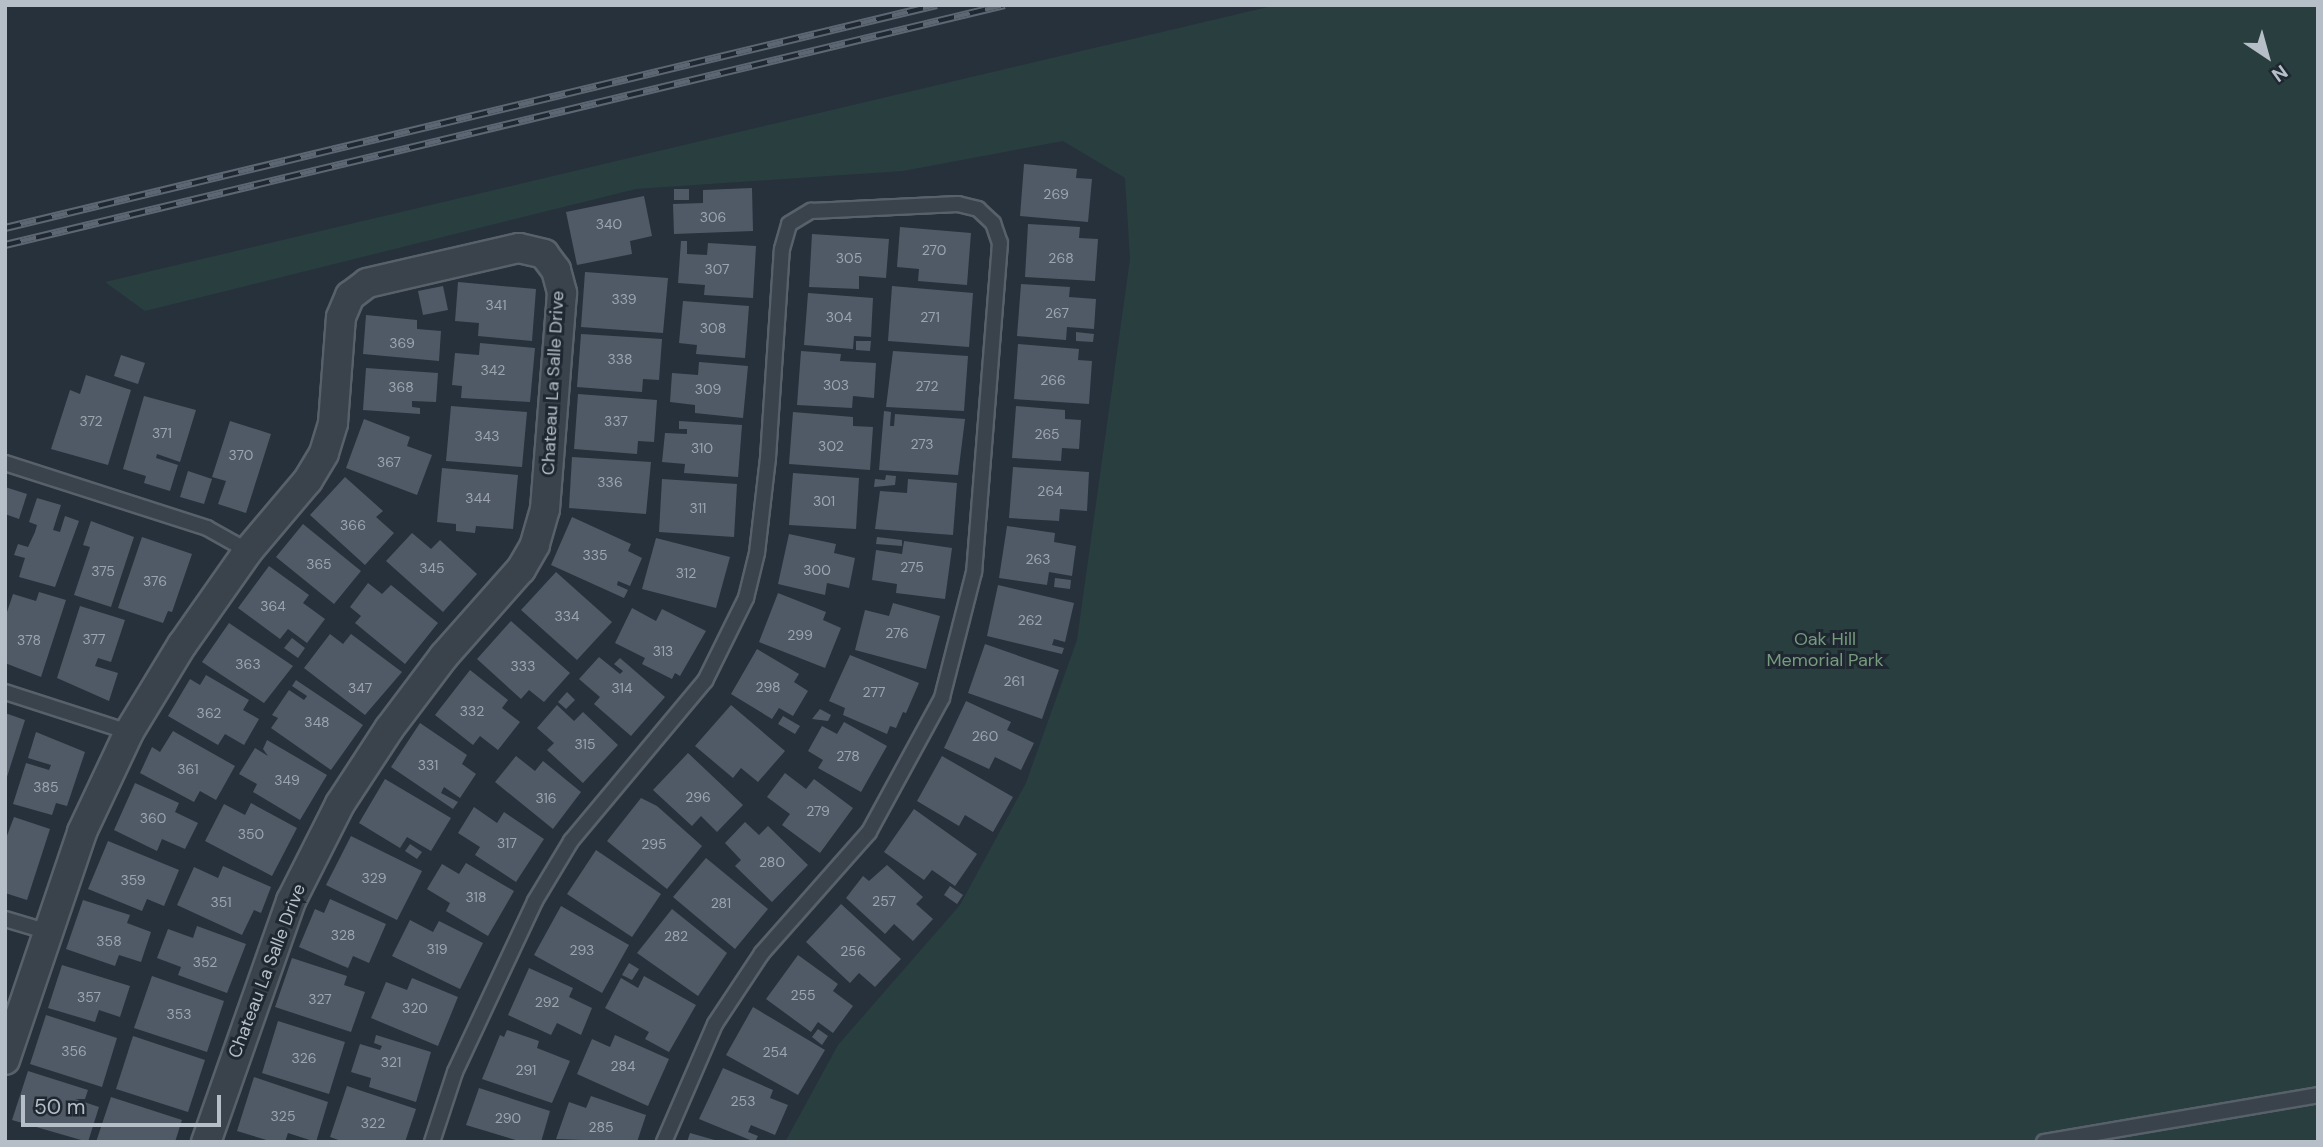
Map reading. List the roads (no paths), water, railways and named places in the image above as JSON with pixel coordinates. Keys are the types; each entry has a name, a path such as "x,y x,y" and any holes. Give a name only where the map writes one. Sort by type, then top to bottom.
{"street":[{"name":"Chateau La Salle Drive","path":"5,1060 45,931 82,832 129,732 248,551 308,480 324,453 333,424 341,317 350,296 367,283 519,248 544,254 556,270 562,293 545,509 535,545 521,569 444,656 389,729 340,804 291,901 206,1142"}],"lane":[{"path":"432,1142 455,1072 535,901 571,841 705,681 746,598 757,553 767,472 782,249 789,223 811,211 958,204 978,209 993,223 1000,243 974,572 942,698 869,832 762,953 715,1024 664,1142"},
{"path":"5,463 207,527 248,551"},
{"path":"5,692 129,732"},
{"path":"5,919 45,931"},
{"path":"2044,1142 2318,1095"}],"railway":[{"path":"5,228 937,5"},
{"path":"5,245 1005,5"}],"park label":[{"name":"Oak Hill Memorial Park","path":"1825,650"}]}
